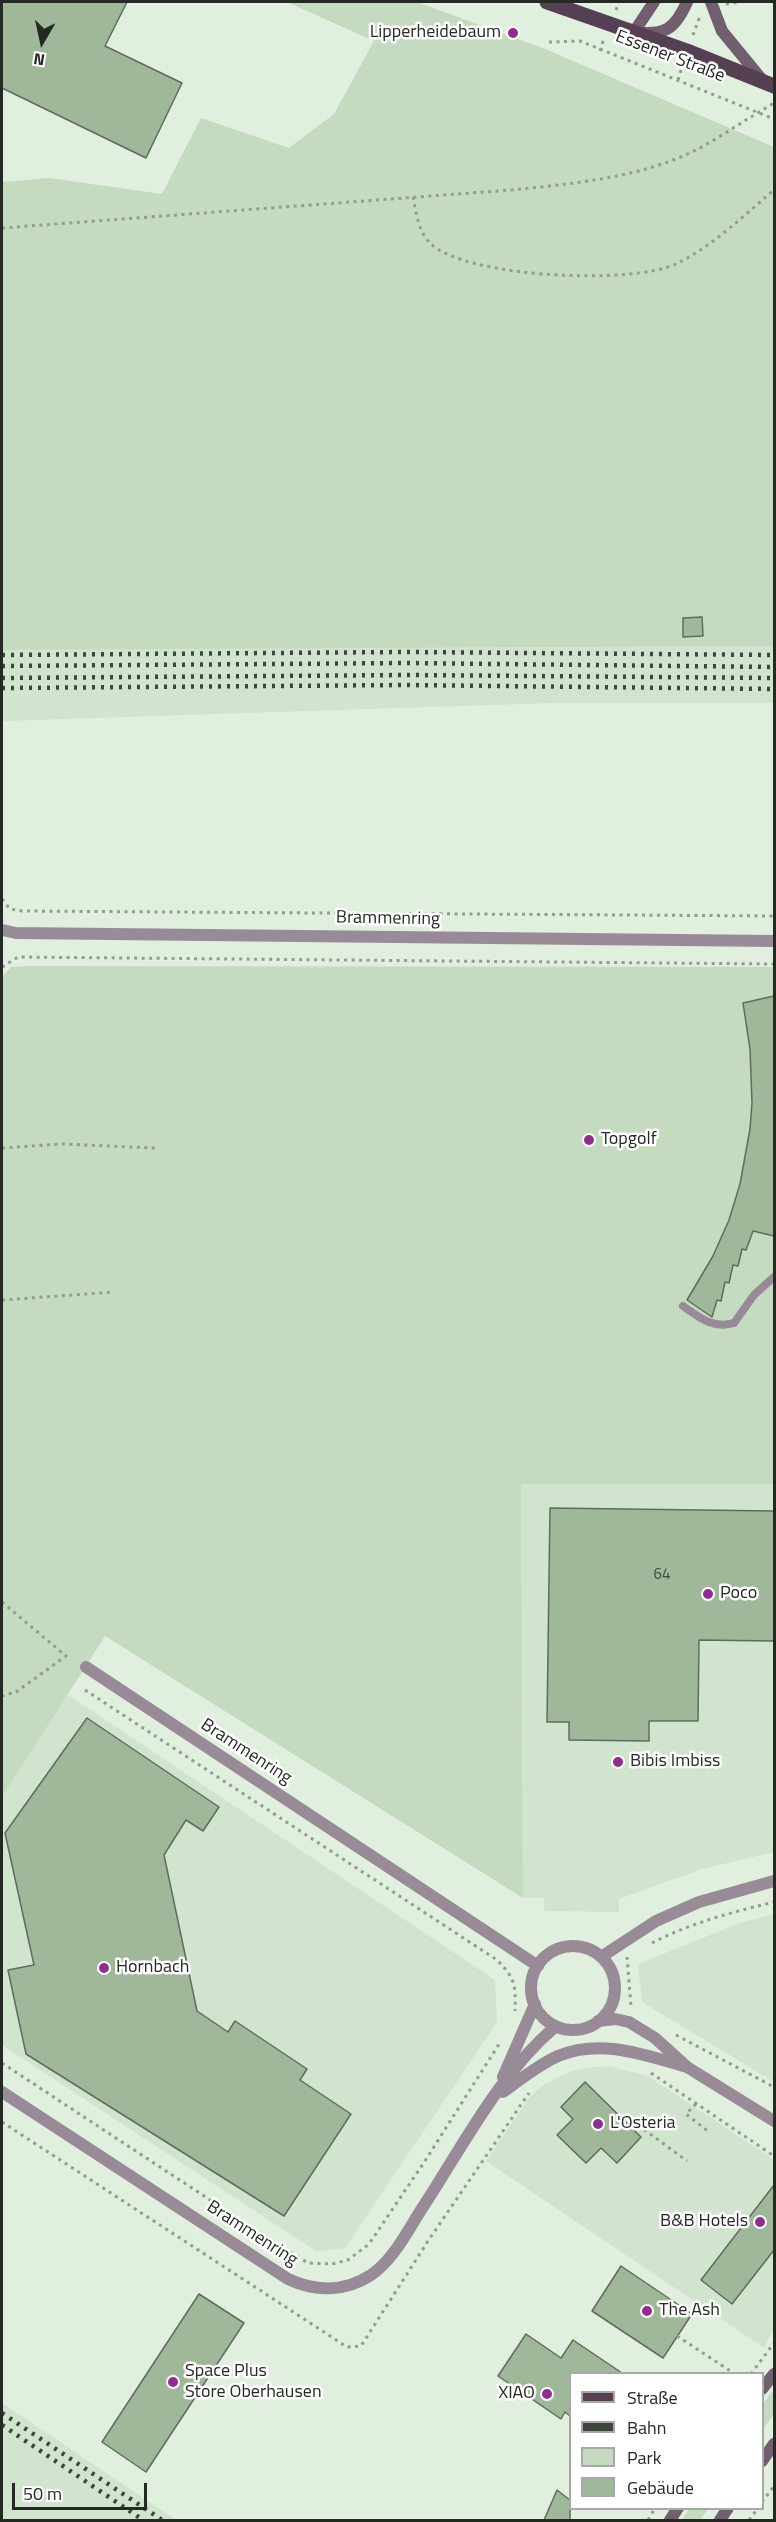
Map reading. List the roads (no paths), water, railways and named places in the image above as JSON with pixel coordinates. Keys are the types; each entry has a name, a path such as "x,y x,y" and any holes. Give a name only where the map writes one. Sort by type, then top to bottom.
{"main road":[{"name":"Essener Straße","path":"547,2 687,51 769,84"},
{"path":"654,2 634,32 655,34 670,28 679,20 687,2"},
{"path":"711,4 723,31 769,84"},
{"path":"764,2386 774,2374"},
{"path":"764,2458 774,2444"}],"street":[{"name":"Brammenring","path":"2,930 16,933 774,940"},
{"name":"Brammenring","path":"86,1667 538,1966 532,1984 534,2004 494,2097"},
{"path":"601,1957 656,1921 678,1911 718,1895 774,1881"},
{"path":"538,1966 552,1952 572,1946 587,1948 601,1957 609,1967 615,1989 611,2007 598,2021"},
{"path":"534,2004 539,2013 556,2026"},
{"name":"Brammenring","path":"2,2092 288,2279 320,2289 353,2284 381,2267 407,2232 494,2097 518,2066 556,2026 579,2029 598,2021 615,2019 629,2022 655,2038 687,2067 774,2121"},
{"name":"Brammenring","path":"494,2097 558,2056 585,2049 626,2050 687,2067"}],"lane":[{"path":"683,1306 709,1324 723,1326 734,1323 754,1295 774,1277"}],"railway":[{"path":"2,655 406,652 774,655"},
{"path":"2,666 406,663 774,667"},
{"path":"2,678 407,675 774,678"},
{"path":"2,688 406,685 774,689"},
{"path":"2,2413 162,2520"},
{"path":"2,2425 143,2520"}],"place":[{"name":"Lipperheidebaum","path":"513,33"},
{"name":"Topgolf","path":"589,1140"},
{"name":"Poco","path":"708,1594"},
{"name":"Bibis Imbiss","path":"618,1762"},
{"name":"Hornbach","path":"104,1968"},
{"name":"L'Osteria","path":"598,2124"},
{"name":"B&B Hotels","path":"760,2222"},
{"name":"The Ash","path":"647,2311"},
{"name":"Space Plus Store Oberhausen","path":"173,2382"},
{"name":"XIAO","path":"547,2394"}]}
